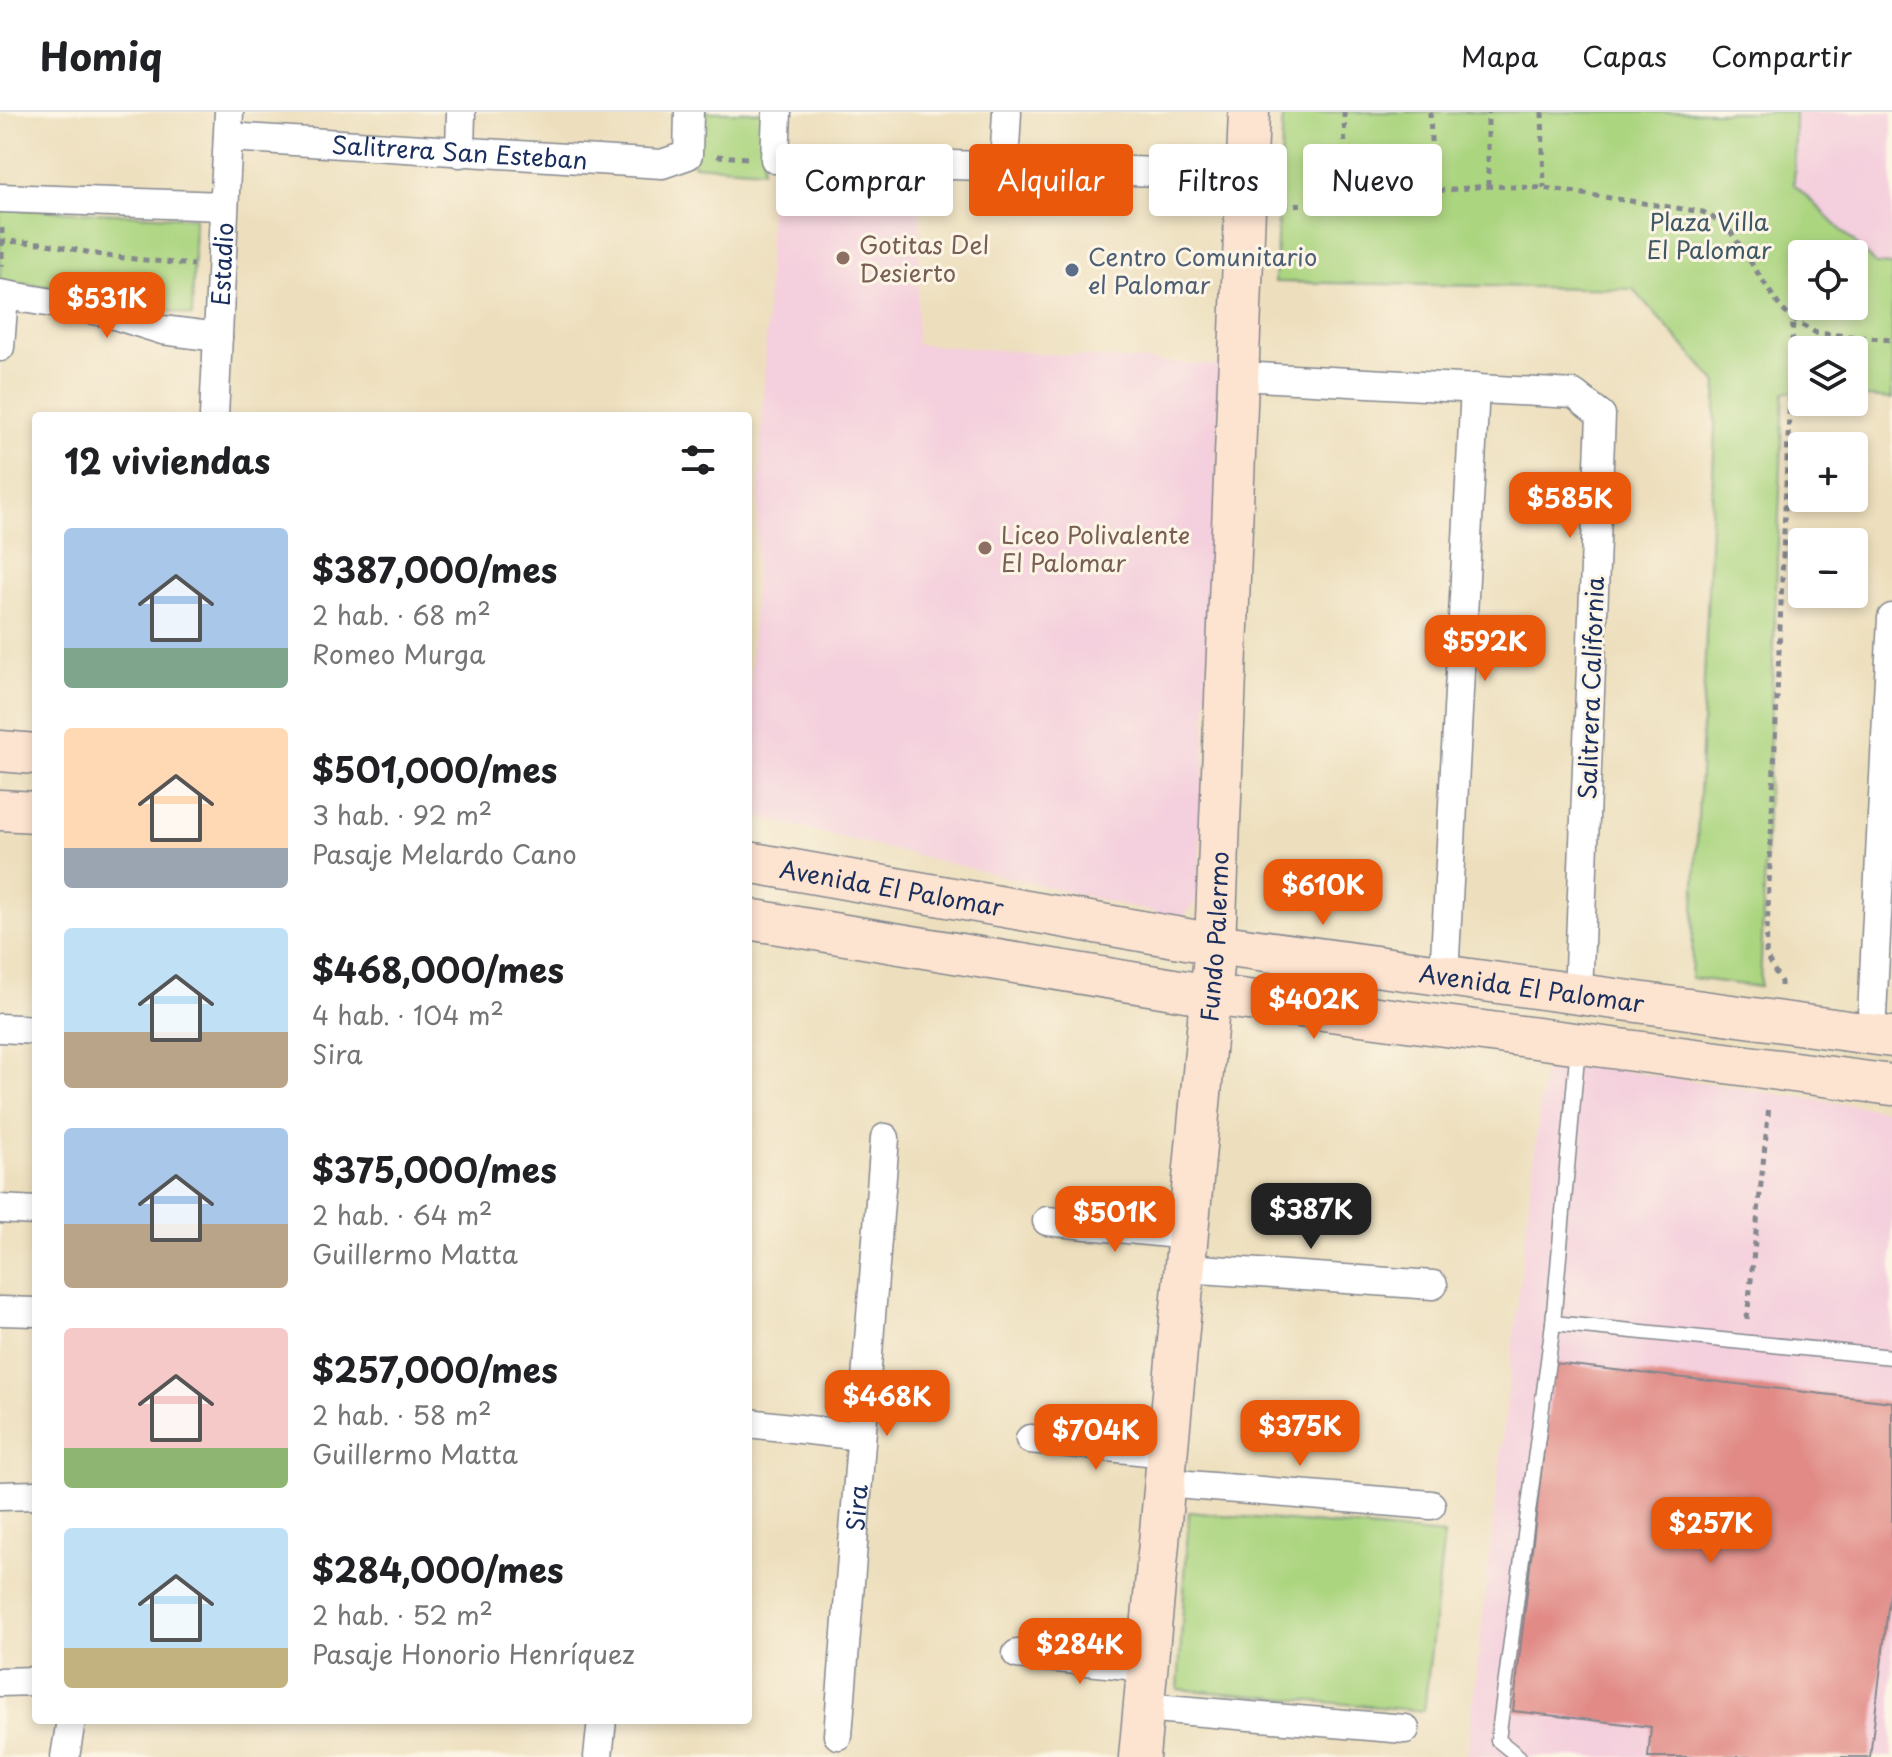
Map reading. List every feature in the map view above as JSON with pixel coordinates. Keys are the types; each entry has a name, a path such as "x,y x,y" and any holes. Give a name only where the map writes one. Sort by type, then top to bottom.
{"street":[{"path":"460,153 461,112"},
{"path":"688,155 689,112"},
{"path":"777,112 775,159 969,166"},
{"path":"1005,144 1007,112"},
{"name":"Fundo Palermo","path":"1248,144 1249,112"},
{"name":"Salitrera San Esteban","path":"229,124 460,153 662,164 688,155"},
{"name":"Estadio","path":"214,412 229,124"},
{"path":"2,198 224,206"},
{"name":"Fundo Palermo","path":"1139,1757 1215,944 1245,216"},
{"path":"0,347 2,294 105,312 162,330 218,337"},
{"name":"Salitrera California","path":"1239,376 1574,394 1601,415 1578,994"},
{"path":"1444,976 1475,388"},
{"path":"1881,1036 1892,618"},
{"path":"0,751 32,754"},
{"path":"0,810 32,812"},
{"name":"Avenida El Palomar","path":"752,863 1215,944 1881,1036"},
{"name":"Avenida El Palomar","path":"752,920 1210,995 1892,1085"},
{"path":"0,1028 32,1030"},
{"name":"Sira","path":"838,1735 885,1138"},
{"path":"0,1209 32,1211"},
{"path":"1047,1221 1186,1252 1433,1285"},
{"path":"0,1311 32,1312"},
{"path":"752,1423 861,1436"},
{"path":"1030,1439 1166,1468 1431,1505"},
{"path":"0,1496 32,1495"},
{"path":"1017,1654 1147,1667"},
{"path":"0,1682 32,1681"},
{"path":"1143,1707 1405,1729"},
{"path":"65,1757 70,1724"},
{"path":"598,1757 602,1724"}],"lane":[{"path":"1519,1757 1498,1740 1553,1323 1578,1043"},
{"path":"1553,1323 1892,1357"}],"path":[{"path":"1344,112 1345,144"},
{"path":"1430,112 1431,144"},
{"path":"1488,112 1488,186"},
{"path":"1542,112 1544,188"},
{"path":"688,155 775,159"},
{"path":"1442,190 1488,186 1544,188 1703,212 1727,226 1788,315"},
{"path":"2,198 2,294"},
{"path":"0,241 43,243 106,256 222,268"},
{"path":"1778,1022 1781,982 1766,956 1793,320 1816,333 1892,340"},
{"path":"1745,1343 1772,1069"}],"shaded area":[{"path":"1795,112 1892,112 1892,265 1876,264 1868,256 1868,240 1851,240 1794,184"},
{"name":"Liceo Polivalente El Palomar","path":"771,166 776,166 776,216 921,216 916,344 1221,366 1198,899 1182,919 752,816 752,643"},
{"path":"1545,1059 1892,1111 1892,1757 1467,1757"}],"green space":[{"path":"696,112 765,112 763,170 693,165"},
{"name":"Plaza Villa El Palomar","path":"1283,112 1795,112 1794,184 1851,240 1788,240 1788,320 1868,320 1868,256 1876,264 1892,265 1892,399 1868,397 1868,336 1788,336 1788,392 1784,392 1760,987 1691,978 1717,383 1633,289 1275,282 1278,216 1287,216 1287,144 1281,144"},
{"path":"0,208 195,218 192,316 72,290 0,281"},
{"path":"1189,1512 1444,1535 1424,1711 1178,1689"}],"building":[{"path":"1554,1363 1892,1402 1892,1575 1870,1757 1648,1757 1651,1727 1513,1711"}],"place":[{"name":"Gotitas Del Desierto","path":"843,258"},
{"name":"Centro Comunitario el Palomar","path":"1072,270"},
{"name":"Liceo Polivalente El Palomar","path":"985,548"}]}
